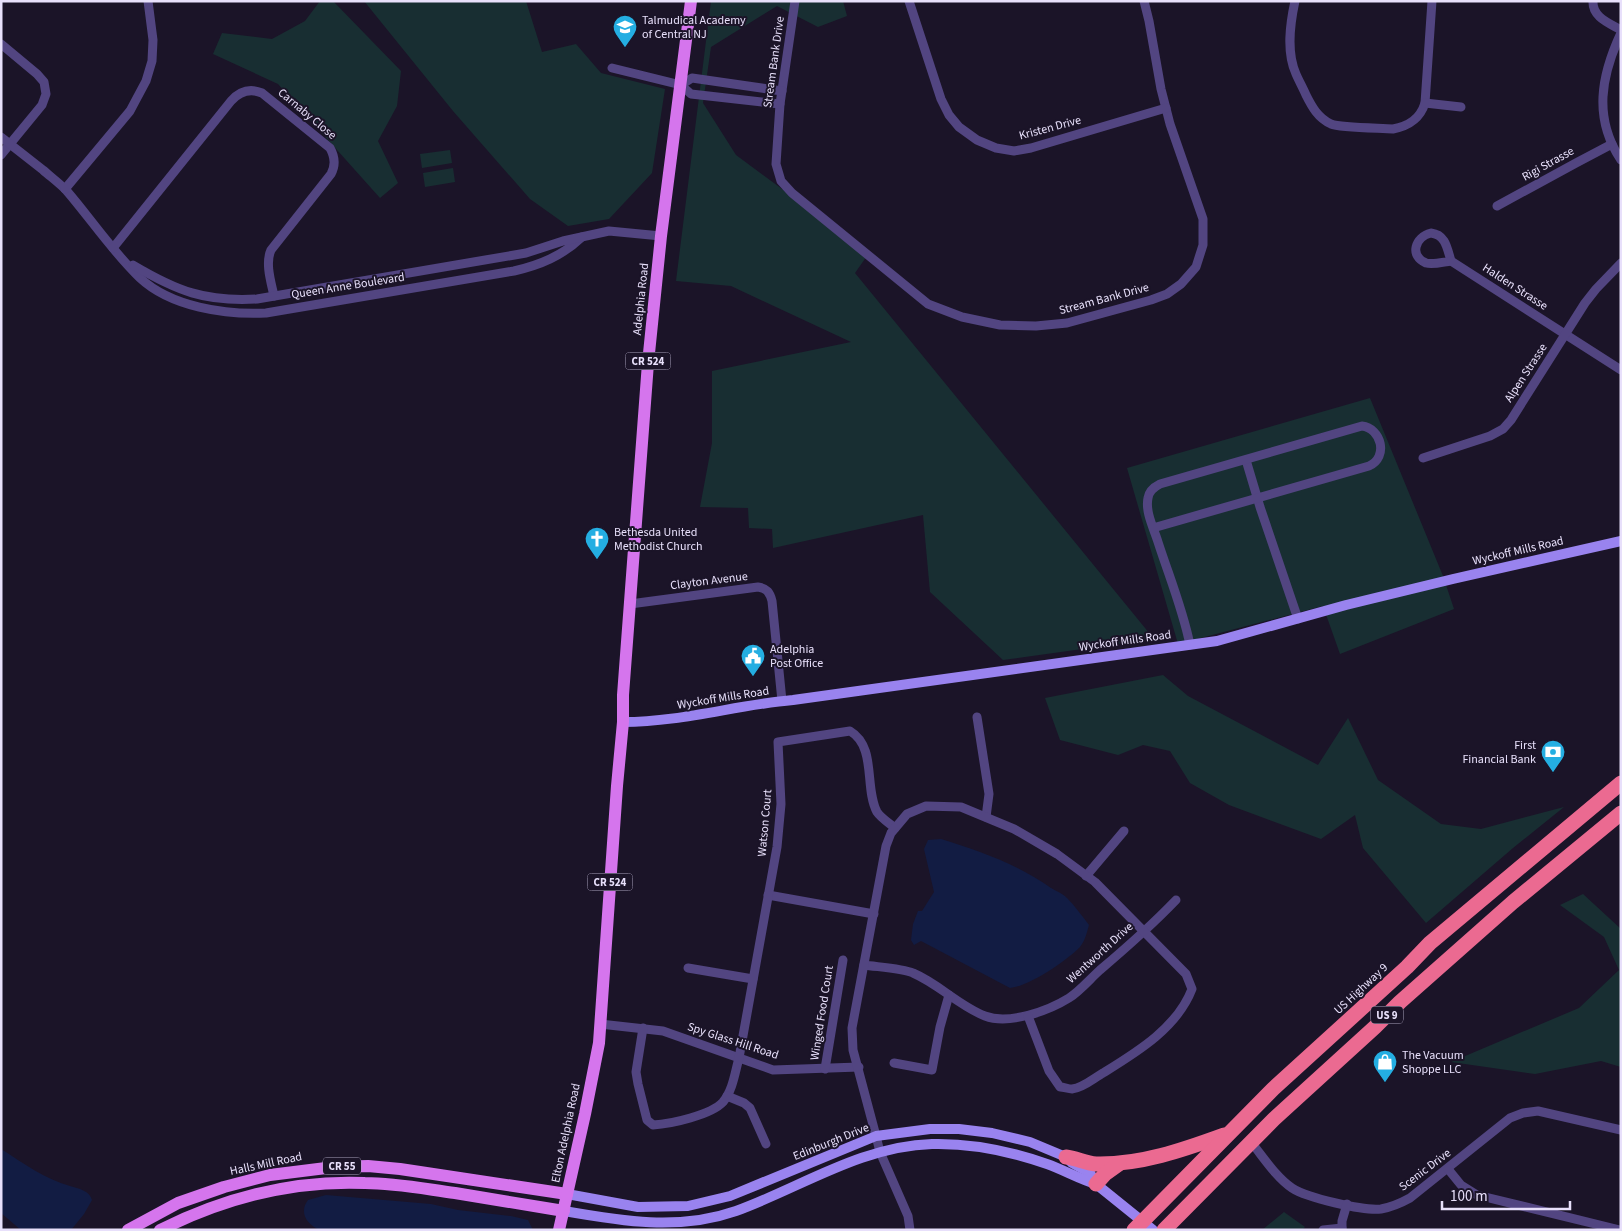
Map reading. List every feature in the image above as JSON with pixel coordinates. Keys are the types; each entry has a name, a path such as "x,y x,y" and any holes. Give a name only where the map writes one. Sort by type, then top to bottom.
{"highway":[{"name":"US Highway 9","path":"1143,1227 1228,1134 1284,1078 1324,1044 1407,967 1430,943 1621,783"},
{"name":"US 9","path":"1164,1230 1251,1142 1376,1027 1400,1002 1512,902 1621,813"},
{"path":"1066,1157 1093,1164 1119,1164 1188,1148 1228,1134"},
{"path":"1096,1184 1119,1164"}],"main road":[{"name":"Adelphia Road","path":"624,722 624,695 643,417 661,236 691,1"},
{"name":"Wyckoff Mills Road","path":"624,722 670,720 756,704 1234,638 1454,578 1621,541"},
{"name":"CR 524","path":"600,1024 617,786 624,722"},
{"name":"Elton Adelphia Road","path":"559,1230 585,1114 599,1043 600,1024"},
{"name":"Edinburgh Drive","path":"567,1194 638,1207 688,1206 730,1196 876,1136 930,1129 959,1129 992,1133 1030,1142 1066,1157 1072,1163 1090,1173 1096,1184 1143,1227"},
{"name":"Edinburgh Drive","path":"564,1211 627,1221 691,1221 736,1211 831,1170 880,1152 930,1144 992,1148 1029,1158 1096,1184"},
{"name":"Halls Mill Road","path":"128,1230 178,1203 224,1187 270,1175 324,1167 368,1166 400,1169 567,1194"},
{"name":"CR 55","path":"160,1230 197,1212 256,1194 293,1187 346,1183 380,1183 417,1187 564,1211"}],"street":[{"path":"65,189 130,111 146,81 152,61 154,40 148,1"},
{"name":"Stream Bank Drive","path":"795,1 780,104 776,164 781,181 792,193 928,304 962,317 1000,325 1036,326 1068,323 1151,300 1167,294 1181,284 1196,267 1203,245 1203,219 1166,108 1144,1"},
{"name":"Kristen Drive","path":"909,1 941,99 949,115 959,127 977,140 996,148 1014,151 1023,149 1166,108"},
{"path":"1295,1 1290,44 1293,66 1313,109 1319,116 1336,126 1393,129 1402,127 1417,118 1422,112 1425,103 1432,1"},
{"path":"1593,1 1594,12 1621,32 1610,56 1603,87 1604,113 1612,144 1621,160"},
{"path":"1,44 38,74 44,82 46,89 42,105 1,155"},
{"path":"612,68 681,84 691,94 780,104"},
{"path":"681,84 692,78 782,91"},
{"name":"Carnaby Close","path":"113,248 236,95 249,90 256,91 268,98 330,148 334,157 331,174 268,255 274,296"},
{"path":"1425,103 1461,107"},
{"name":"Queen Anne Boulevard","path":"1,137 65,189 141,279 176,299 209,310 245,314 266,313 514,271 540,264 557,256 568,250 582,238"},
{"name":"Rigi Strasse","path":"1497,206 1612,144"},
{"name":"Queen Anne Boulevard","path":"124,260 168,285 200,296 236,300 274,296 526,253 595,233 609,231 661,236"},
{"name":"Halden Strasse","path":"1451,261 1621,370"},
{"name":"Alpen Strasse","path":"1423,458 1490,436 1502,429 1511,420 1596,289 1621,263"},
{"path":"1153,528 1374,464 1380,457 1380,444 1372,430 1362,426 1156,486 1149,494 1147,504 1153,528 1187,628 1190,645"},
{"path":"1246,460 1298,619"},
{"name":"Clayton Avenue","path":"630,604 758,587 767,590 772,601 782,701"},
{"path":"977,717 989,794 986,817"},
{"name":"Watson Court","path":"727,1096 731,1089 739,1058 777,847 781,804 778,742 850,732 859,736 866,751 873,802 878,813 895,828"},
{"name":"Wentworth Drive","path":"864,965 911,972 928,980 986,1017 1028,1016 1041,1012 1069,998 1145,932 1086,876 1057,854 1014,829 961,807 926,806 908,814 890,833 886,846 852,1028 854,1050 880,1152 908,1216 910,1230"},
{"path":"1086,876 1124,831"},
{"path":"768,895 874,914"},
{"path":"1028,1016 1049,1071 1060,1086 1071,1089 1084,1084 1141,1050 1174,1018 1186,1002 1192,989 1186,974 1145,932 1176,900"},
{"name":"Winged Food Court","path":"825,1069 843,960"},
{"path":"688,968 753,979"},
{"path":"894,1063 932,1070 940,1027 949,995"},
{"name":"Spy Glass Hill Road","path":"600,1024 663,1031 773,1070 859,1067"},
{"path":"642,1028 636,1072 647,1120 653,1125 706,1113 722,1102 727,1096 744,1103 750,1108 766,1144"},
{"name":"Scenic Drive","path":"1251,1142 1276,1173 1291,1187 1304,1194 1368,1209 1395,1206 1410,1198 1510,1118 1523,1113 1532,1111 1544,1112 1621,1130"},
{"path":"1448,1169 1462,1185 1477,1195 1620,1230"},
{"path":"1323,1230 1342,1229 1347,1204"}],"green space":[{"path":"320,1 333,1 401,71 397,106 378,141 398,183 380,198 278,84 213,54 222,33 272,39 305,21"},
{"path":"364,1 526,1 542,52 576,44 601,73 665,89 652,173 609,219 568,226 530,199 453,111"},
{"path":"711,1 843,1 847,16 818,27 777,6 711,47 703,103 736,155 869,253 855,273 1154,639 1003,660 930,592 923,515 773,548 772,529 749,528 748,508 700,507 712,443 712,371 851,342 731,286 676,281"},
{"path":"450,150 452,163 422,168 420,154"},
{"path":"453,168 455,182 425,187 423,173"},
{"path":"1370,398 1443,576 1454,609 1340,654 1323,606 1178,644 1127,468"},
{"path":"1163,675 1188,696 1318,765 1348,718 1378,780 1441,824 1481,829 1564,807 1426,923 1363,848 1355,815 1321,839 1229,805 1190,783 1170,751 1143,745 1118,755 1060,740 1045,698"},
{"path":"1583,894 1621,929 1621,1067 1601,1061 1535,1074 1451,1062 1579,1008 1619,970 1604,937 1560,905"},
{"path":"1284,1212 1305,1227 1302,1230 1262,1230"}],"water":[{"path":"941,839 984,853 1012,865 1065,896 1089,925 1085,939 1080,947 1066,959 1037,978 1010,988 921,941 914,945 911,940 913,924 918,911 922,911 934,892 924,849 928,840"},
{"path":"1,1149 43,1175 89,1194 92,1200 71,1230 21,1230 1,1213"},
{"path":"326,1195 431,1204 458,1210 511,1216 528,1220 533,1230 320,1230 308,1221 305,1217 304,1209 308,1200"}],"place":[{"name":"Talmudical Academy of Central NJ","path":"625,48"},
{"name":"Bethesda United Methodist Church","path":"597,560"},
{"name":"Adelphia Post Office","path":"753,677"},
{"name":"First Financial Bank","path":"1553,773"},
{"name":"The Vacuum Shoppe LLC","path":"1385,1083"}]}
